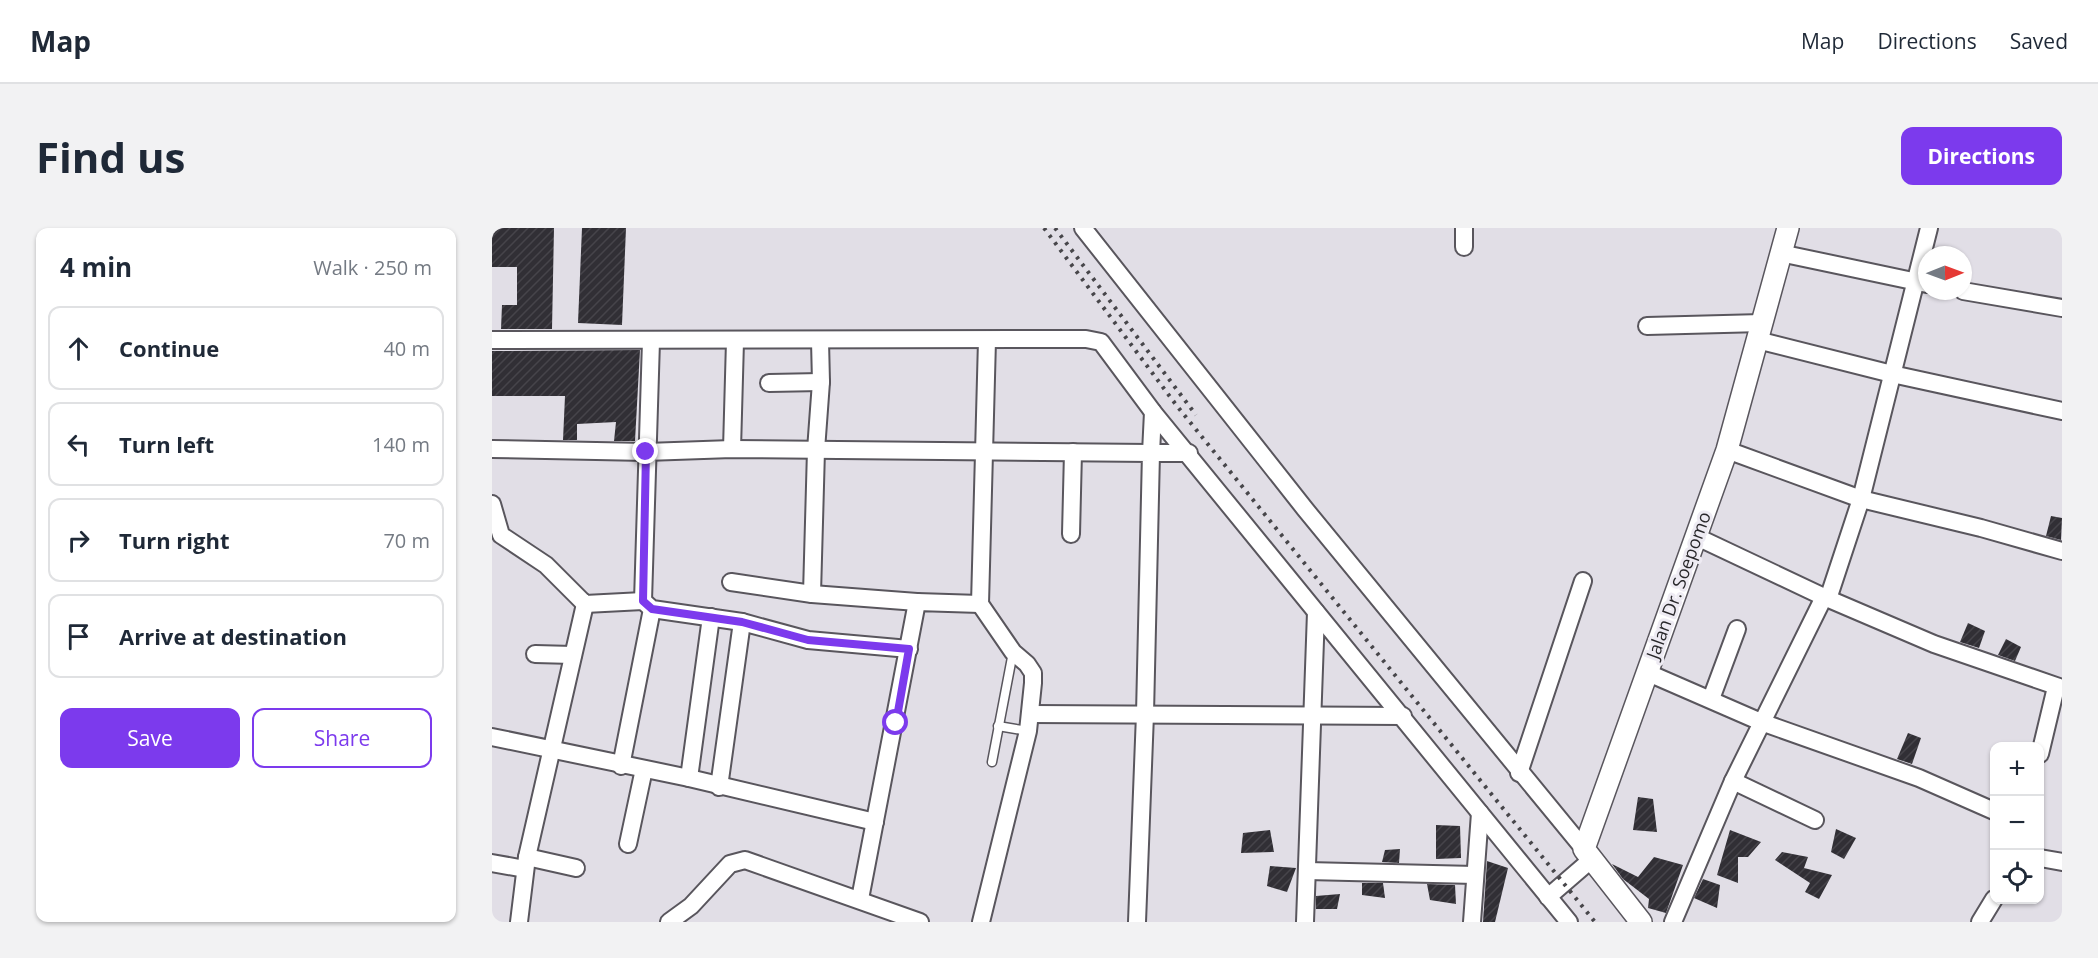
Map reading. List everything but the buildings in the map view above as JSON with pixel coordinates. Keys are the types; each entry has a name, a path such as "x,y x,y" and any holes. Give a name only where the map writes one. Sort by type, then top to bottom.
{"street":[{"path":"1083,228 1641,922"},
{"path":"1464,228 1464,247"},
{"name":"Jalan Dr. Soepomo","path":"1588,854 1646,672 1727,450 1788,228"},
{"path":"1926,246 1929,228"},
{"path":"1780,253 1918,282"},
{"path":"1673,922 1733,781 1826,598 1861,499 1892,374 1918,292"},
{"path":"1972,293 2062,308"},
{"path":"1647,326 1760,331 1892,374 2062,411"},
{"path":"492,340 1095,339 1108,348 1153,412 1189,453 1569,922"},
{"path":"981,922 1030,722 1033,673 1027,664 1013,652 980,604 987,340"},
{"path":"621,766 647,605 646,452 651,341"},
{"path":"732,449 735,341"},
{"path":"812,594 816,450 821,382 820,341"},
{"path":"769,383 821,382"},
{"path":"1137,922 1153,412"},
{"path":"492,449 646,452 732,449 1189,453"},
{"path":"1727,450 1861,499 2062,551"},
{"path":"1071,534 1073,452"},
{"path":"492,504 501,535 546,565 585,604 647,605 742,622 808,640 909,649"},
{"path":"1697,537 1826,598 1934,644 2059,687 2043,742"},
{"path":"1519,773 1583,581"},
{"path":"731,582 812,594 980,604"},
{"path":"860,899 917,602"},
{"path":"519,922 526,863 585,604"},
{"path":"1305,922 1316,612"},
{"path":"689,778 711,617"},
{"path":"719,787 742,622"},
{"path":"1711,699 1737,629"},
{"path":"535,654 573,655"},
{"path":"1646,672 1761,722 1919,778 1990,809"},
{"path":"1030,722 1145,714 1403,716"},
{"path":"492,737 621,766 689,778 719,787 758,792 875,822"},
{"path":"628,844 644,769"},
{"path":"1733,781 1815,820"},
{"path":"1472,922 1480,813"},
{"path":"1548,897 1588,854"},
{"path":"2044,859 2062,862"},
{"path":"669,922 691,906 730,864 745,860 920,922"},
{"path":"492,863 526,863 576,868"},
{"path":"1307,871 1475,875"},
{"path":"1980,922 1992,904"}],"lane":[{"path":"992,762 1013,652"},
{"path":"999,726 1030,722"}],"railway":[{"path":"1044,228 1177,406 1595,922"},
{"path":"1055,228 1196,415"}],"route":[{"path":"646,452 643,601 652,609 742,622 808,640 876,644 909,649 896,723"}]}
